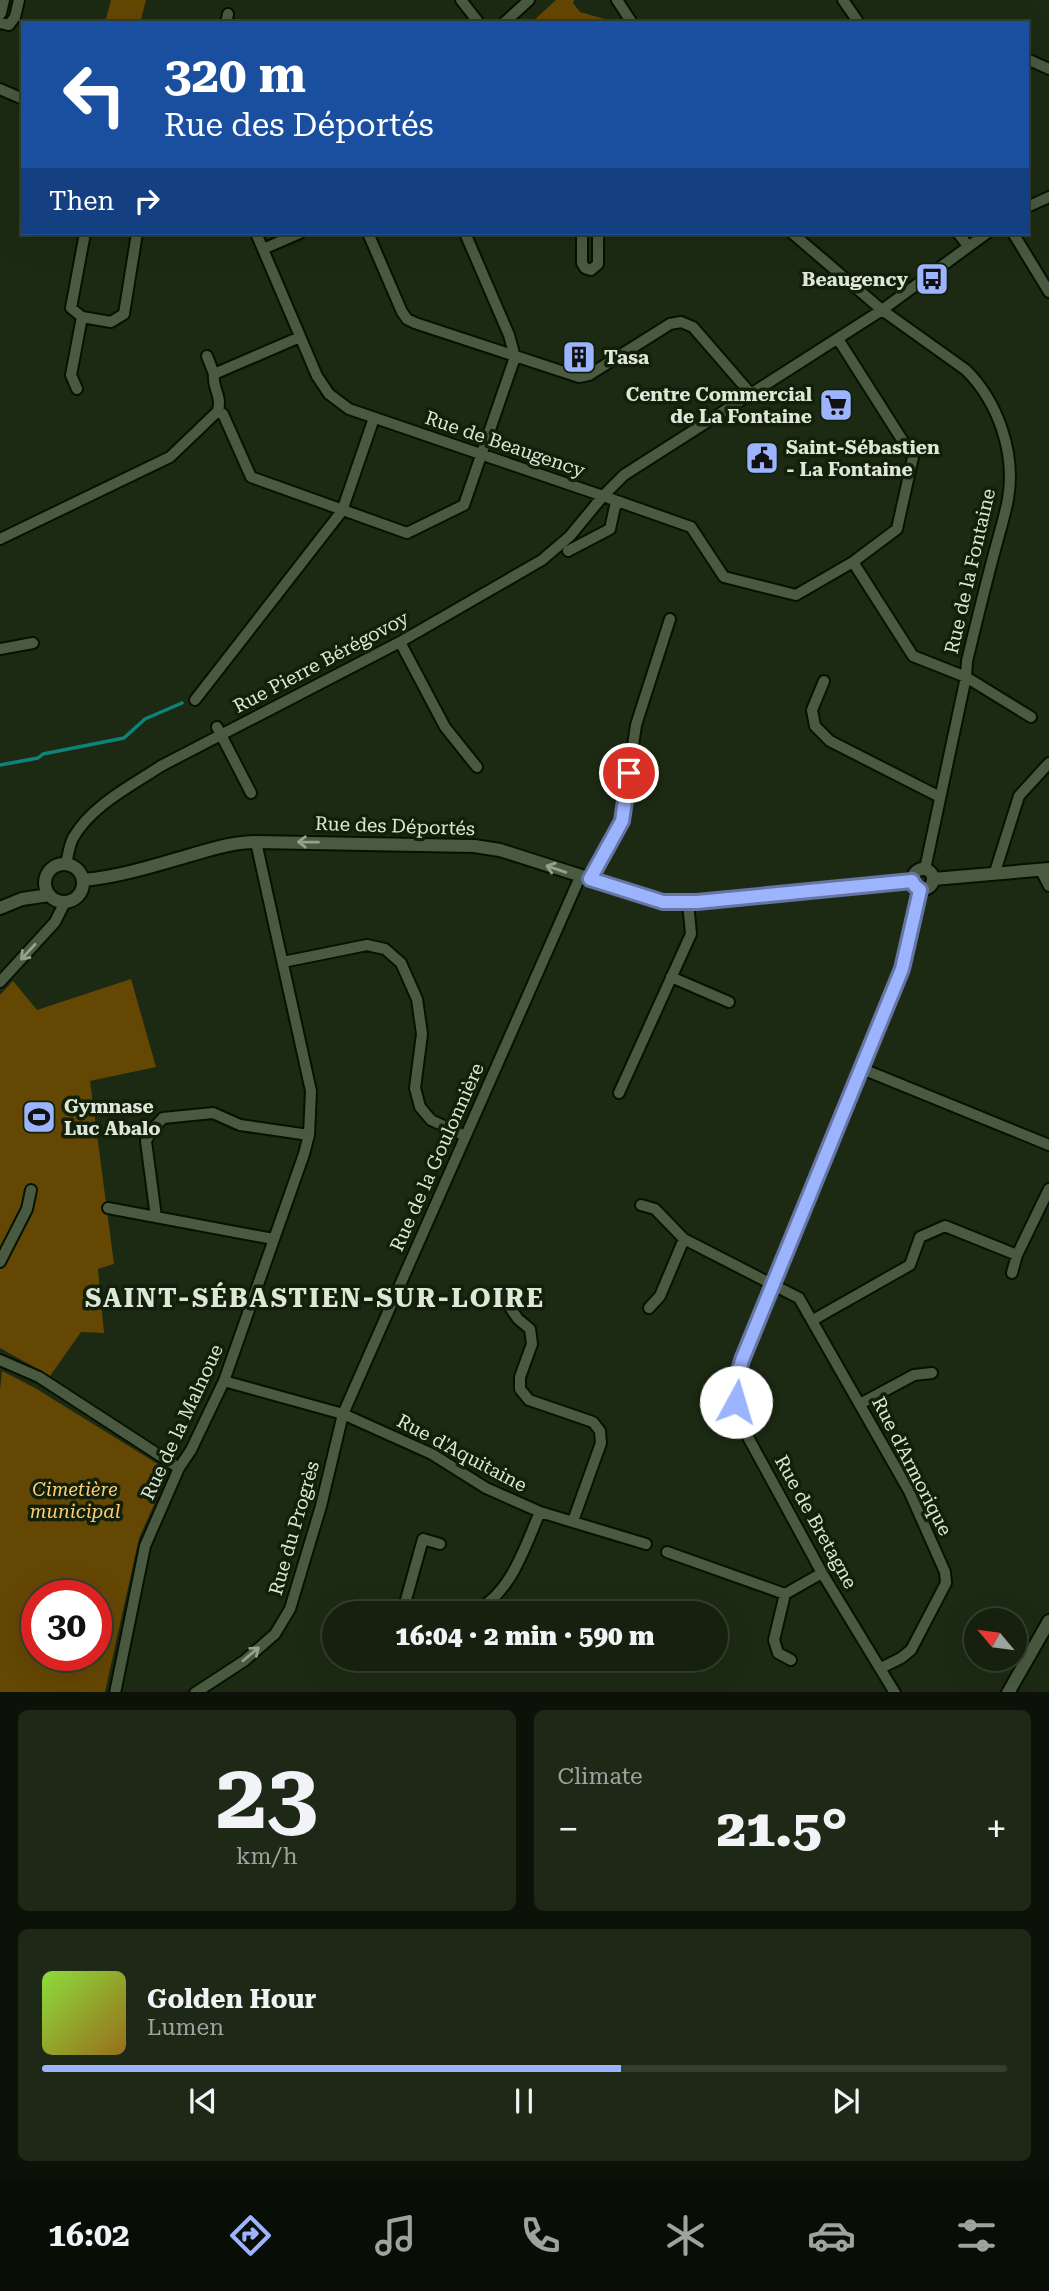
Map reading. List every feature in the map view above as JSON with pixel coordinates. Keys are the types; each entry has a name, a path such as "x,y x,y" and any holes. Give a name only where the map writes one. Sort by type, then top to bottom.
{"street":[{"path":"0,13 3,0"},
{"path":"0,23 9,25 15,17 19,0"},
{"path":"461,0 477,21"},
{"path":"506,21 529,0"},
{"path":"617,0 631,21"},
{"path":"843,0 858,21"},
{"path":"1029,60 1049,69"},
{"path":"0,89 21,98"},
{"path":"1029,206 1049,197"},
{"path":"85,235 71,308 82,317 111,322 124,314 137,235"},
{"name":"Rue de Beaugency","path":"257,235 317,376 329,394 349,409 603,496 625,475 882,310 984,235"},
{"path":"263,249 295,235"},
{"path":"369,235 407,319 579,377 589,375 670,324 681,322 692,327 751,394"},
{"path":"218,411 223,414 251,477 407,533 464,505 515,357 509,335 466,235"},
{"path":"582,235 582,263 585,268 591,270 598,264 598,235"},
{"name":"Rue de la Fontaine","path":"794,235 882,310 978,382 989,398 1003,433 1009,475 1008,497 967,661 966,677 940,797 929,874"},
{"path":"960,235 968,246"},
{"path":"1014,235 1049,292"},
{"path":"77,388 71,375 82,317"},
{"path":"214,374 300,337"},
{"path":"603,496 691,527 724,577 796,595 853,562 897,529 914,457 838,339"},
{"path":"0,539 170,457 218,411 220,400 207,356"},
{"path":"195,701 342,510 374,418"},
{"name":"Rue Pierre Bérégovoy","path":"66,864 72,841 86,820 161,766 220,730 400,642 542,561 569,536 603,496"},
{"path":"568,551 610,529 616,502"},
{"path":"853,562 913,656 966,677"},
{"name":"Rue de la Goulonnière","path":"343,1414 465,1136 585,878 622,821 636,725 670,619"},
{"path":"400,642 445,727 477,767"},
{"path":"0,649 33,643"},
{"name":"Rue de la Fontaine","path":"966,677 1031,717"},
{"path":"824,681 812,710 815,726 830,741 940,797"},
{"path":"220,730 251,793"},
{"path":"995,872 1019,796 1049,762"},
{"name":"Rue des Déportés","path":"83,880 99,879 161,864 231,844 256,842 474,846 500,850 663,902 916,885"},
{"name":"Rue de la Malnoue","path":"115,1692 145,1546 180,1468 224,1381 309,1135 311,1091 256,842"},
{"path":"0,982 55,922 65,902 79,895 83,880 76,868 66,864 51,870 46,880 22,900"},
{"path":"929,874 929,887 916,885 915,872 929,874 1044,869 1049,886"},
{"path":"46,880 49,895 65,902"},
{"name":"Rue de Bretagne","path":"895,1692 822,1573 742,1426 736,1402 736,1382 742,1360 902,969 916,885"},
{"path":"0,908 49,895"},
{"path":"619,1093 691,934 688,902"},
{"path":"283,962 367,945 385,949 401,963 416,999 422,1034 415,1088 420,1107 431,1120 465,1136"},
{"path":"671,977 729,1002"},
{"path":"860,1068 1049,1145"},
{"path":"156,1217 146,1141 163,1118 212,1113 240,1125 309,1135"},
{"path":"1012,1273 1017,1255 1049,1189"},
{"path":"0,1262 27,1209 31,1190"},
{"name":"Rue d'Armorique","path":"641,1205 655,1209 684,1239 799,1298 908,1491 945,1572 946,1583 911,1650 881,1668"},
{"path":"108,1208 273,1240"},
{"path":"813,1320 910,1265 920,1237 945,1226 1017,1255"},
{"path":"649,1308 660,1296 684,1239"},
{"path":"505,1300 518,1319 530,1329 532,1344 520,1377 520,1389 530,1400 593,1422 600,1431 601,1443 573,1521"},
{"path":"0,1360 39,1377 180,1468"},
{"path":"860,1404 914,1375 932,1373"},
{"path":"224,1381 343,1414"},
{"name":"Rue d'Aquitaine","path":"343,1414 432,1454 486,1488 540,1512 646,1544"},
{"name":"Rue du Progrès","path":"195,1692 244,1661 275,1634 290,1609 321,1506 343,1414"},
{"path":"490,1601 508,1583 540,1512"},
{"path":"406,1601 423,1539 440,1544"},
{"path":"667,1552 785,1594"},
{"path":"791,1660 778,1653 774,1640 785,1594 822,1573"},
{"path":"1008,1692 1049,1621"}],"green space":[{"path":"111,0 146,0 141,21 106,21"},
{"path":"556,0 574,0 573,3 580,12 612,21 533,21"},
{"path":"131,979 156,1067 90,1081 114,1264 98,1269 104,1333 81,1332 50,1376 0,1348 0,995 13,981 37,1010"},
{"name":"Cimetière municipal","path":"2,1371 35,1388 161,1466 166,1478 139,1538 112,1660 112,1580 21,1580 21,1671 110,1671 105,1692 0,1692"}],"waterway":[{"path":"0,765 124,738 145,719 182,703"}],"place":[{"name":"Beaugency","path":"932,279"},
{"name":"Tasa","path":"579,357"},
{"name":"Centre Commercial de La Fontaine","path":"836,405"},
{"name":"Saint-Sébastien - La Fontaine","path":"762,458"},
{"name":"Gymnase Luc Abalo","path":"39,1117"}],"district":[{"name":"SAINT-SÉBASTIEN-SUR-LOIRE","path":"315,1298"}],"route":[{"path":"629,773 622,821 590,879 663,902 697,902 912,881 920,890 902,969 742,1360 736,1382 736,1402"}]}
